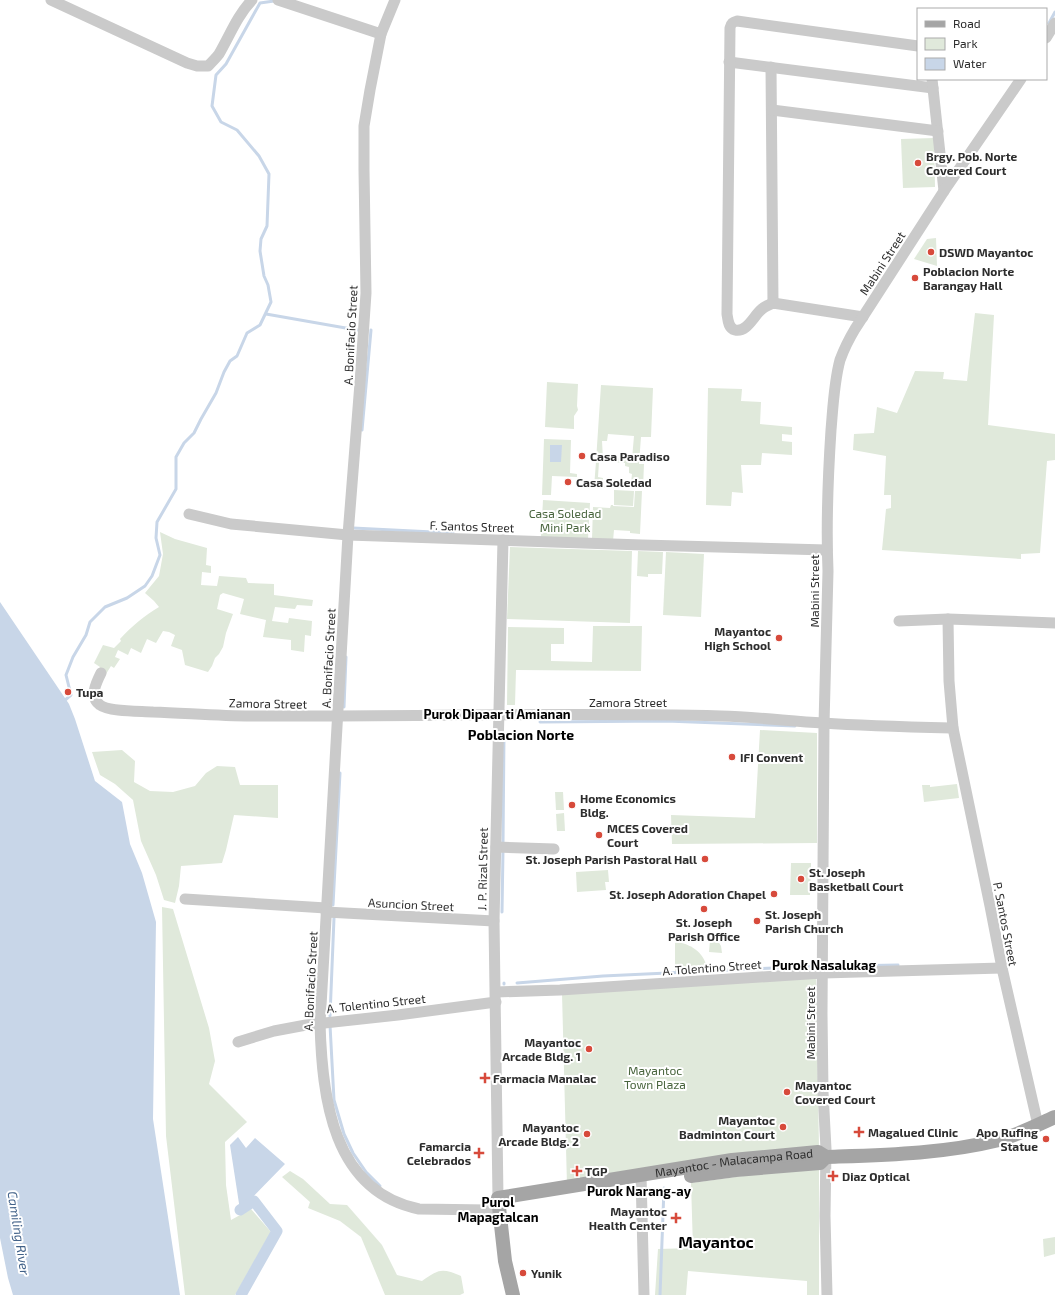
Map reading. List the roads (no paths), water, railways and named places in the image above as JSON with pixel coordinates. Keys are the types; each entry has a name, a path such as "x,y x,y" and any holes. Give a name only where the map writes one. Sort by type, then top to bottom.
{"main road":[{"name":"Mayantoc - Malacampa Road","path":"495,1206 565,1188 738,1165 820,1163 826,1157 894,1154 967,1147 1000,1139 1055,1117"},
{"path":"495,1206 505,1262 513,1295"}],"street":[{"path":"51,0 186,63 196,66 208,66 218,55 242,10 252,0"},
{"path":"278,0 381,34"},
{"name":"A. Bonifacio Street","path":"395,0 381,34 364,126 366,293 348,535 320,1023 321,1058 327,1102 339,1140 346,1154 361,1176 379,1193 409,1207 430,1210 495,1206"},
{"path":"863,317 773,303 760,310 742,330 731,329 727,314 730,25 733,22 737,22 917,46"},
{"path":"1047,36 1055,23"},
{"path":"729,62 933,84 944,191"},
{"path":"771,67 773,303"},
{"name":"Mabini Street","path":"827,1295 825,1216 826,1157 823,1092 824,724 830,446 836,380 840,360 848,341 944,191 1019,80"},
{"path":"772,110 938,131"},
{"name":"F. Santos Street","path":"189,514 231,524 348,535 827,550"},
{"name":"J. P. Rizal Street","path":"495,1206 496,997 494,921 503,540"},
{"path":"899,621 948,620 1055,623"},
{"name":"P. Santos Street","path":"948,620 949,681 953,728 1002,968 1038,1125"},
{"name":"Zamora Street","path":"102,673 95,686 94,694 95,701 99,705 106,708 241,716 724,716 824,724 953,728"},
{"path":"496,847 554,849"},
{"name":"Asuncion Street","path":"185,899 494,921"},
{"name":"A. Tolentino Street","path":"238,1042 274,1031 320,1023 398,1015 496,997 560,990 823,972 1002,968"},
{"path":"641,1179 642,1274 644,1295"}],"water":[{"path":"550,445 562,445 561,462 550,462"},
{"name":"Camiling River","path":"0,602 69,704 95,781 122,802 130,844 142,873 156,922 153,1119 180,1295 13,1295 8,1278 0,1238"},
{"path":"238,1137 246,1148 255,1138 285,1164 240,1210 230,1145"}],"waterway":[{"path":"64,701 71,695 66,675 73,657 86,635 90,622 105,607 127,598 145,586 152,576 160,555 156,538 157,522 176,489 176,457 184,443 194,433 216,393 224,372 230,361 237,356 247,333 260,325 271,302 268,285 264,276 260,251 261,239 267,226 269,174 259,156 237,130 221,122 212,106 216,75 226,64 260,3 274,1"},
{"path":"1049,23 1055,12"},
{"path":"266,314 357,330"},
{"path":"362,430 371,330"},
{"path":"353,528 453,533"},
{"path":"344,707 346,657"},
{"path":"540,722 666,721 795,726"},
{"path":"503,844 504,734"},
{"path":"333,905 340,773"},
{"path":"502,912 503,850"},
{"path":"330,1016 334,918"},
{"path":"517,983 603,976 818,966 818,963"},
{"path":"845,966 898,965"},
{"path":"330,1025 334,1100 344,1134 353,1153 366,1172 380,1186"},
{"path":"660,1295 664,1188"},
{"path":"240,1210 254,1201 277,1231 241,1295"}],"place":[{"name":"Brgy. Pob. Norte Covered Court","path":"918,163"},
{"name":"DSWD Mayantoc","path":"931,252"},
{"name":"Poblacion Norte Barangay Hall","path":"915,278"},
{"name":"Casa Paradiso","path":"582,456"},
{"name":"Casa Soledad","path":"568,482"},
{"name":"Mayantoc High School","path":"779,638"},
{"name":"Tupa","path":"68,692"},
{"name":"IFI Convent","path":"732,757"},
{"name":"Home Economics Bldg.","path":"572,805"},
{"name":"MCES Covered Court","path":"599,835"},
{"name":"St. Joseph Parish Pastoral Hall","path":"705,859"},
{"name":"St. Joseph Basketball Court","path":"801,879"},
{"name":"St. Joseph Adoration Chapel","path":"774,894"},
{"name":"St. Joseph Parish Office","path":"704,909"},
{"name":"St. Joseph Parish Church","path":"757,921"},
{"name":"Mayantoc Arcade Bldg. 1","path":"589,1049"},
{"name":"Farmacia Manalac","path":"485,1078"},
{"name":"Mayantoc Covered Court","path":"787,1092"},
{"name":"Mayantoc Badminton Court","path":"783,1127"},
{"name":"Magalued Clinic","path":"859,1132"},
{"name":"Mayantoc Arcade Bldg. 2","path":"587,1134"},
{"name":"Apo Rufing Statue","path":"1046,1139"},
{"name":"Famarcia Celebrados","path":"479,1153"},
{"name":"TGP","path":"577,1171"},
{"name":"Diaz Optical","path":"833,1176"},
{"name":"Mayantoc Health Center","path":"676,1218"},
{"name":"Yunik","path":"523,1273"}],"district":[{"name":"Purok Dipaar ti Amianan","path":"497,714"},
{"name":"Poblacion Norte","path":"521,734"},
{"name":"Purok Nasalukag","path":"824,965"},
{"name":"Purok Narang-ay","path":"639,1191"},
{"name":"Purol Mapagtalcan","path":"498,1210"},
{"name":"Mayantoc","path":"716,1241"}],"park label":[{"name":"Casa Soledad Mini Park","path":"565,520"},
{"name":"Mayantoc Town Plaza","path":"655,1077"}]}
